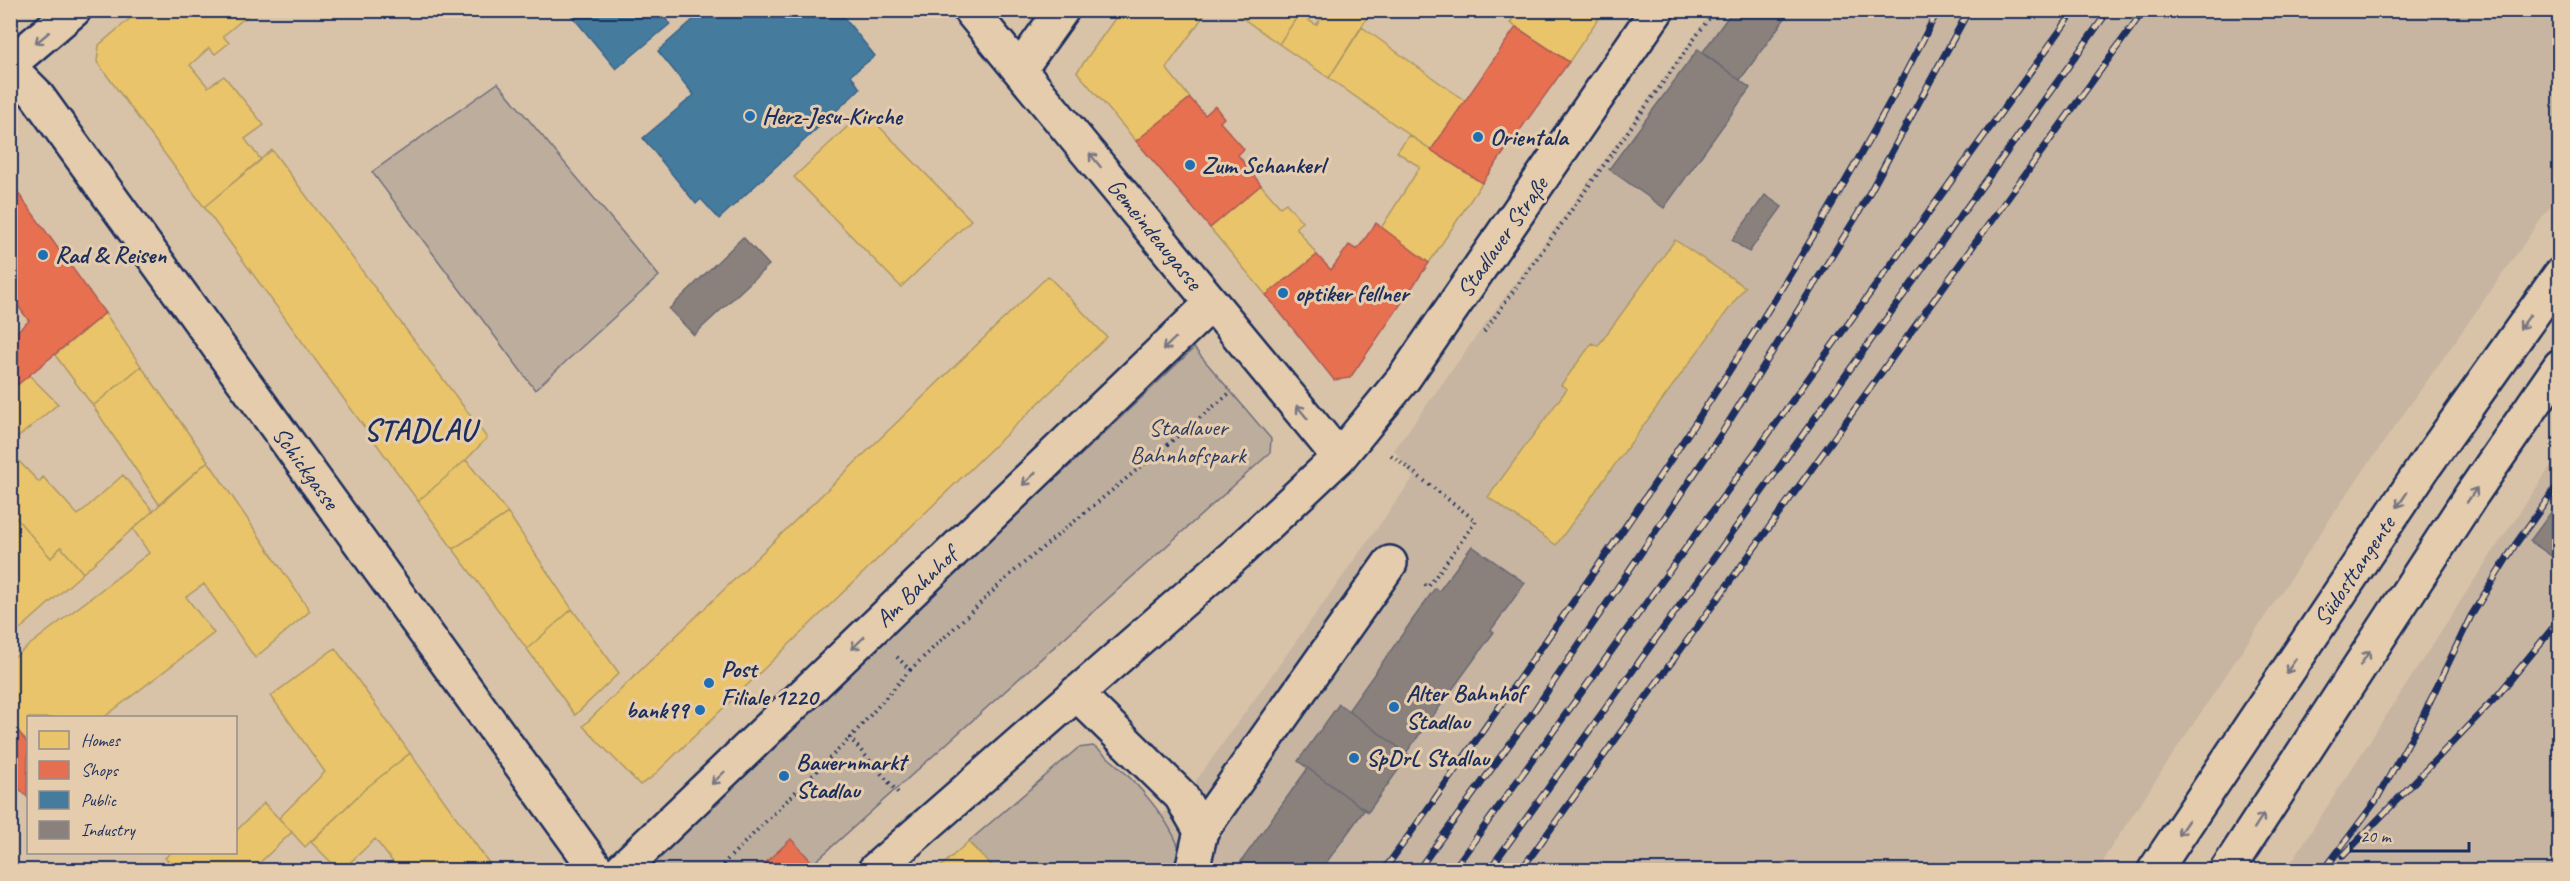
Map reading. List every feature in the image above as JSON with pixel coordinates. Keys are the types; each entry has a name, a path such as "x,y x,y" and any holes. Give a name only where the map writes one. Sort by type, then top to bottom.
{"main road":[{"path":"10,66 74,10"},
{"name":"Gemeindeaugasse","path":"970,10 1339,457"},
{"path":"1020,69 1062,10"},
{"name":"Stadlauer Straße","path":"1339,457 1404,378 1657,10"},
{"name":"Schickgasse","path":"10,66 35,93 597,870"},
{"name":"Südosttangente","path":"2155,870 2424,467 2559,275"},
{"name":"Am Bahnhof","path":"621,870 1212,303"},
{"path":"2227,870 2472,494 2559,366"},
{"path":"875,870 1235,555 1339,457"},
{"path":"1192,870 1201,831 1390,563"},
{"path":"1076,693 1181,796 1201,831"}],"path":[{"path":"1481,337 1715,10"},
{"path":"720,870 725,862 850,738 910,670 1012,573 1231,392"},
{"path":"1390,563 1428,587 1476,521 1390,456 1398,447"},
{"path":"872,630 910,670"},
{"path":"850,738 900,795"}],"shaded area":[{"path":"1712,11 2559,11 2559,194 2338,507 2106,855 2100,870 1178,870 1162,814 1193,785 1413,478 1394,450"},
{"path":"2559,454 2559,870 2286,870 2484,565"}],"green space":[{"path":"498,83 659,276 535,390 372,172"},
{"name":"Stadlauer Bahnhofspark","path":"1194,348 1271,439 1270,453 806,870 659,870 653,862 1053,475 1058,477"},
{"path":"1093,746 1130,778 1165,821 1180,850 1178,870 996,870 968,842 1078,748"}],"building: Homes":[{"path":"140,10 254,10 223,36 229,43 215,54 209,48 190,65 208,87 224,76 264,125 245,139 261,160 204,207 97,62 99,45"},
{"path":"1121,10 1208,10 1166,68 1190,98 1136,141 1077,72"},
{"path":"1231,10 1295,10 1299,14 1279,44"},
{"path":"1327,10 1372,10 1329,78 1279,44 1299,14 1316,25"},
{"path":"1518,10 1604,10 1569,62 1510,23"},
{"path":"1362,27 1465,101 1431,150 1329,78"},
{"path":"864,111 971,220 901,287 794,177"},
{"path":"1409,135 1482,183 1429,263 1381,228 1420,167 1397,152"},
{"path":"272,150 487,438 466,460 418,501 204,207"},
{"path":"1261,185 1280,207 1286,203 1302,222 1296,227 1317,255 1266,295 1210,228"},
{"path":"1675,240 1745,287 1556,545 1488,497 1567,389 1561,385 1592,343 1598,346"},
{"path":"1048,276 1107,337 651,778 640,785 583,726"},
{"path":"105,313 141,366 93,406 55,355"},
{"path":"141,366 208,461 159,504 93,406"},
{"path":"29,375 58,404 10,444 10,391"},
{"path":"10,452 39,482 43,477 78,515 123,475 153,511 83,573 61,547 51,558 10,511"},
{"path":"466,460 508,513 453,549 418,501"},
{"path":"208,461 310,611 255,658 204,584 186,597 214,633 106,716 27,716 27,743 10,720 10,660 149,553 133,529"},
{"path":"10,511 51,558 61,547 83,573 10,638"},
{"path":"508,513 572,609 527,649 453,549"},
{"path":"572,609 619,673 575,715 527,649"},
{"path":"335,648 410,753 365,789 305,847 279,818 325,772 271,696"},
{"path":"410,753 494,870 399,870 375,839 342,870 339,870 311,842 365,789"},
{"path":"264,803 292,832 252,870 177,870 165,858 169,854 237,854 237,830"},
{"path":"968,842 996,870 937,870"}],"building: Shops":[{"path":"1516,27 1569,62 1482,183 1431,150"},
{"path":"1190,98 1205,115 1215,106 1224,118 1220,122 1244,149 1238,155 1261,185 1210,228 1136,141"},
{"path":"10,182 105,313 10,391 10,337 29,321 10,295"},
{"path":"1376,223 1429,263 1350,378 1334,380 1266,295 1317,255 1331,270 1349,245 1357,250"},
{"path":"10,720 27,743 27,797 14,783 10,787"},
{"path":"791,839 812,862 802,870 763,870 760,868"}],"building: Public":[{"path":"567,10 658,10 670,24 616,69"},
{"name":"Herz-Jesu-Kirche","path":"704,10 838,10 875,56 851,75 860,89 719,219 701,199 696,204 643,138 694,95 658,51"}],"building: Industry":[{"path":"1733,10 1791,10 1740,80 1702,53"},
{"path":"1698,49 1750,88 1664,208 1609,169"},
{"path":"1765,195 1782,207 1749,252 1732,240"},
{"path":"743,237 769,265 694,335 669,309"},
{"path":"2560,500 2560,562 2530,541"},
{"name":"Alter Bahnhof Stadlau","path":"1472,546 1525,583 1491,630 1494,632 1406,753 1409,755 1368,812 1365,809 1321,870 1235,870 1308,768 1298,761 1339,704 1348,711 1435,588 1439,591"},
{"name":"SpDrL Stadlau","path":"1339,704 1409,755 1368,812 1298,761"}],"railway":[{"path":"1384,870 1600,563 1704,410 1803,253 1850,173 1938,10"},
{"path":"1418,870 1536,708 1720,436 1858,214 1969,10"},
{"path":"1453,870 2075,10"},
{"path":"1489,870 2109,10"},
{"path":"1521,870 2144,10"},
{"path":"2324,870 2375,802 2420,722 2471,616 2515,545 2560,482"},
{"path":"2343,856 2498,695 2560,619"}],"place":[{"name":"Herz-Jesu-Kirche","path":"750,116"},
{"name":"Orientala","path":"1478,137"},
{"name":"Zum Schankerl","path":"1190,165"},
{"name":"Rad & Reisen","path":"43,255"},
{"name":"optiker fellner","path":"1283,293"},
{"name":"Post Filiale 1220","path":"709,683"},
{"name":"Alter Bahnhof Stadlau","path":"1394,707"},
{"name":"bank99","path":"700,710"},
{"name":"SpDrL Stadlau","path":"1354,758"},
{"name":"Bauernmarkt Stadlau","path":"784,776"}],"district":[{"name":"STADLAU","path":"420,430"}]}
